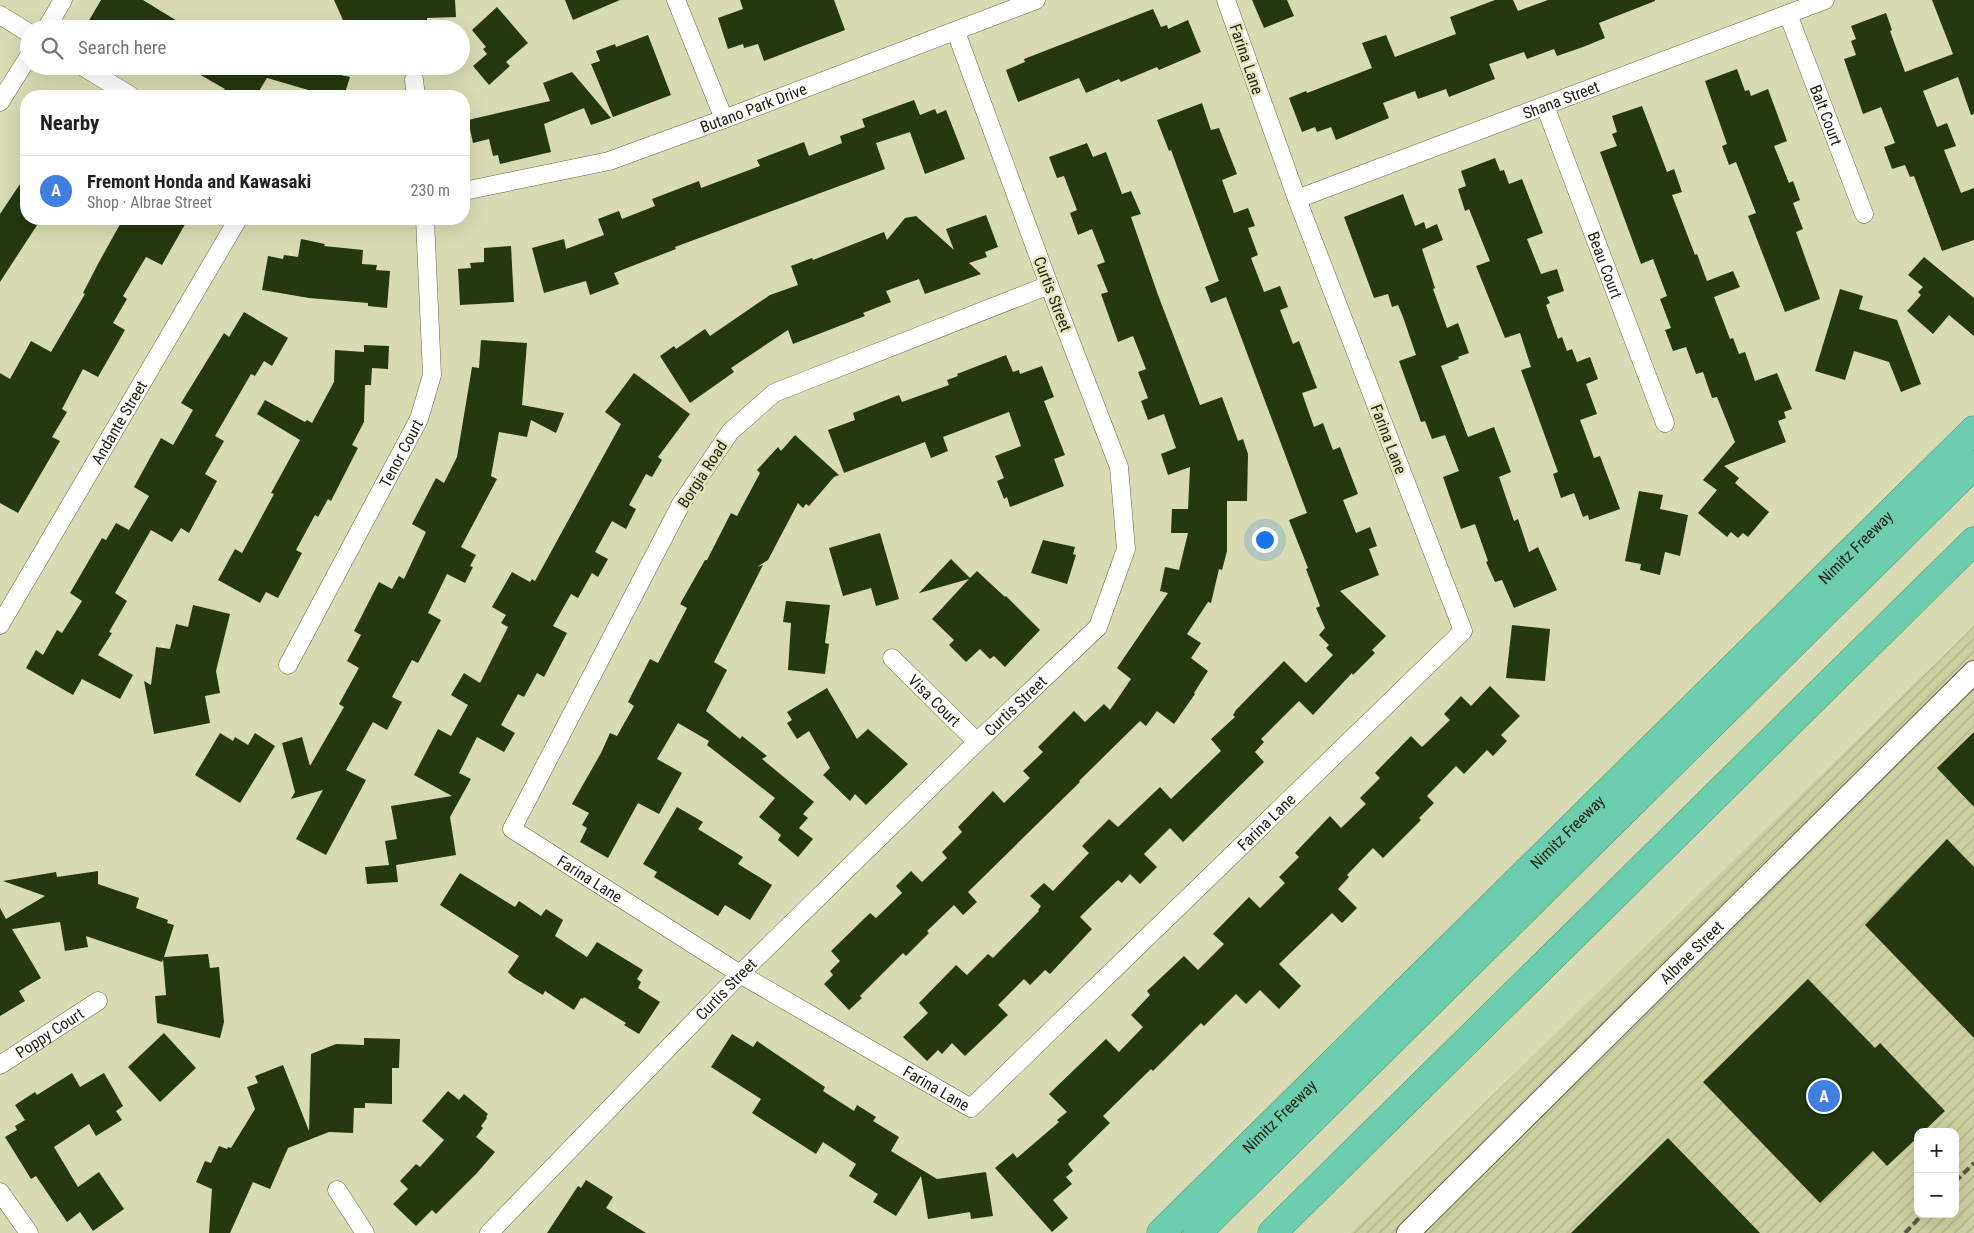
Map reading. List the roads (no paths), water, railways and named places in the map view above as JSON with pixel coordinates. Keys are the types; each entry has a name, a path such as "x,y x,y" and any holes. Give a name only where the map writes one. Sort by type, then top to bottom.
{"highway":[{"name":"Nimitz Freeway","path":"1161,1233 1974,430"},
{"path":"1196,1233 1974,465"},
{"path":"1272,1233 1974,541"}],"street":[{"path":"51,20 63,0"},
{"path":"676,0 724,119"},
{"name":"Butano Park Drive","path":"470,191 609,161 956,32 1036,0"},
{"name":"Farina Lane","path":"512,829 740,974 971,1108 1462,631 1297,199 1226,0"},
{"name":"Shana Street","path":"1297,199 1825,0"},
{"name":"Balt Court","path":"1788,14 1864,214"},
{"path":"0,16 20,28"},
{"name":"Curtis Street","path":"494,1232 740,974 977,742 1098,627 1126,549 1119,467 1049,285 956,32"},
{"path":"0,102 20,70"},
{"path":"97,75 121,90"},
{"name":"Beau Court","path":"1545,106 1665,423"},
{"name":"Andante Street","path":"0,625 234,225"},
{"name":"Tenor Court","path":"288,666 419,419 432,375 425,225"},
{"name":"Borgia Road","path":"512,829 681,504 730,432 774,393 1049,285"},
{"name":"Visa Court","path":"892,658 977,742"},
{"name":"Albrae Street","path":"1408,1233 1974,672"},
{"name":"Poppy Court","path":"0,1066 98,1001"},
{"path":"337,1190 365,1233"},
{"path":"0,1192 30,1233"}],"railway":[{"path":"1959,1178 1974,1163"},
{"path":"1905,1233 1919,1218"}],"place":[{"name":"Fremont Honda and Kawasaki","path":"1824,1096"}]}
